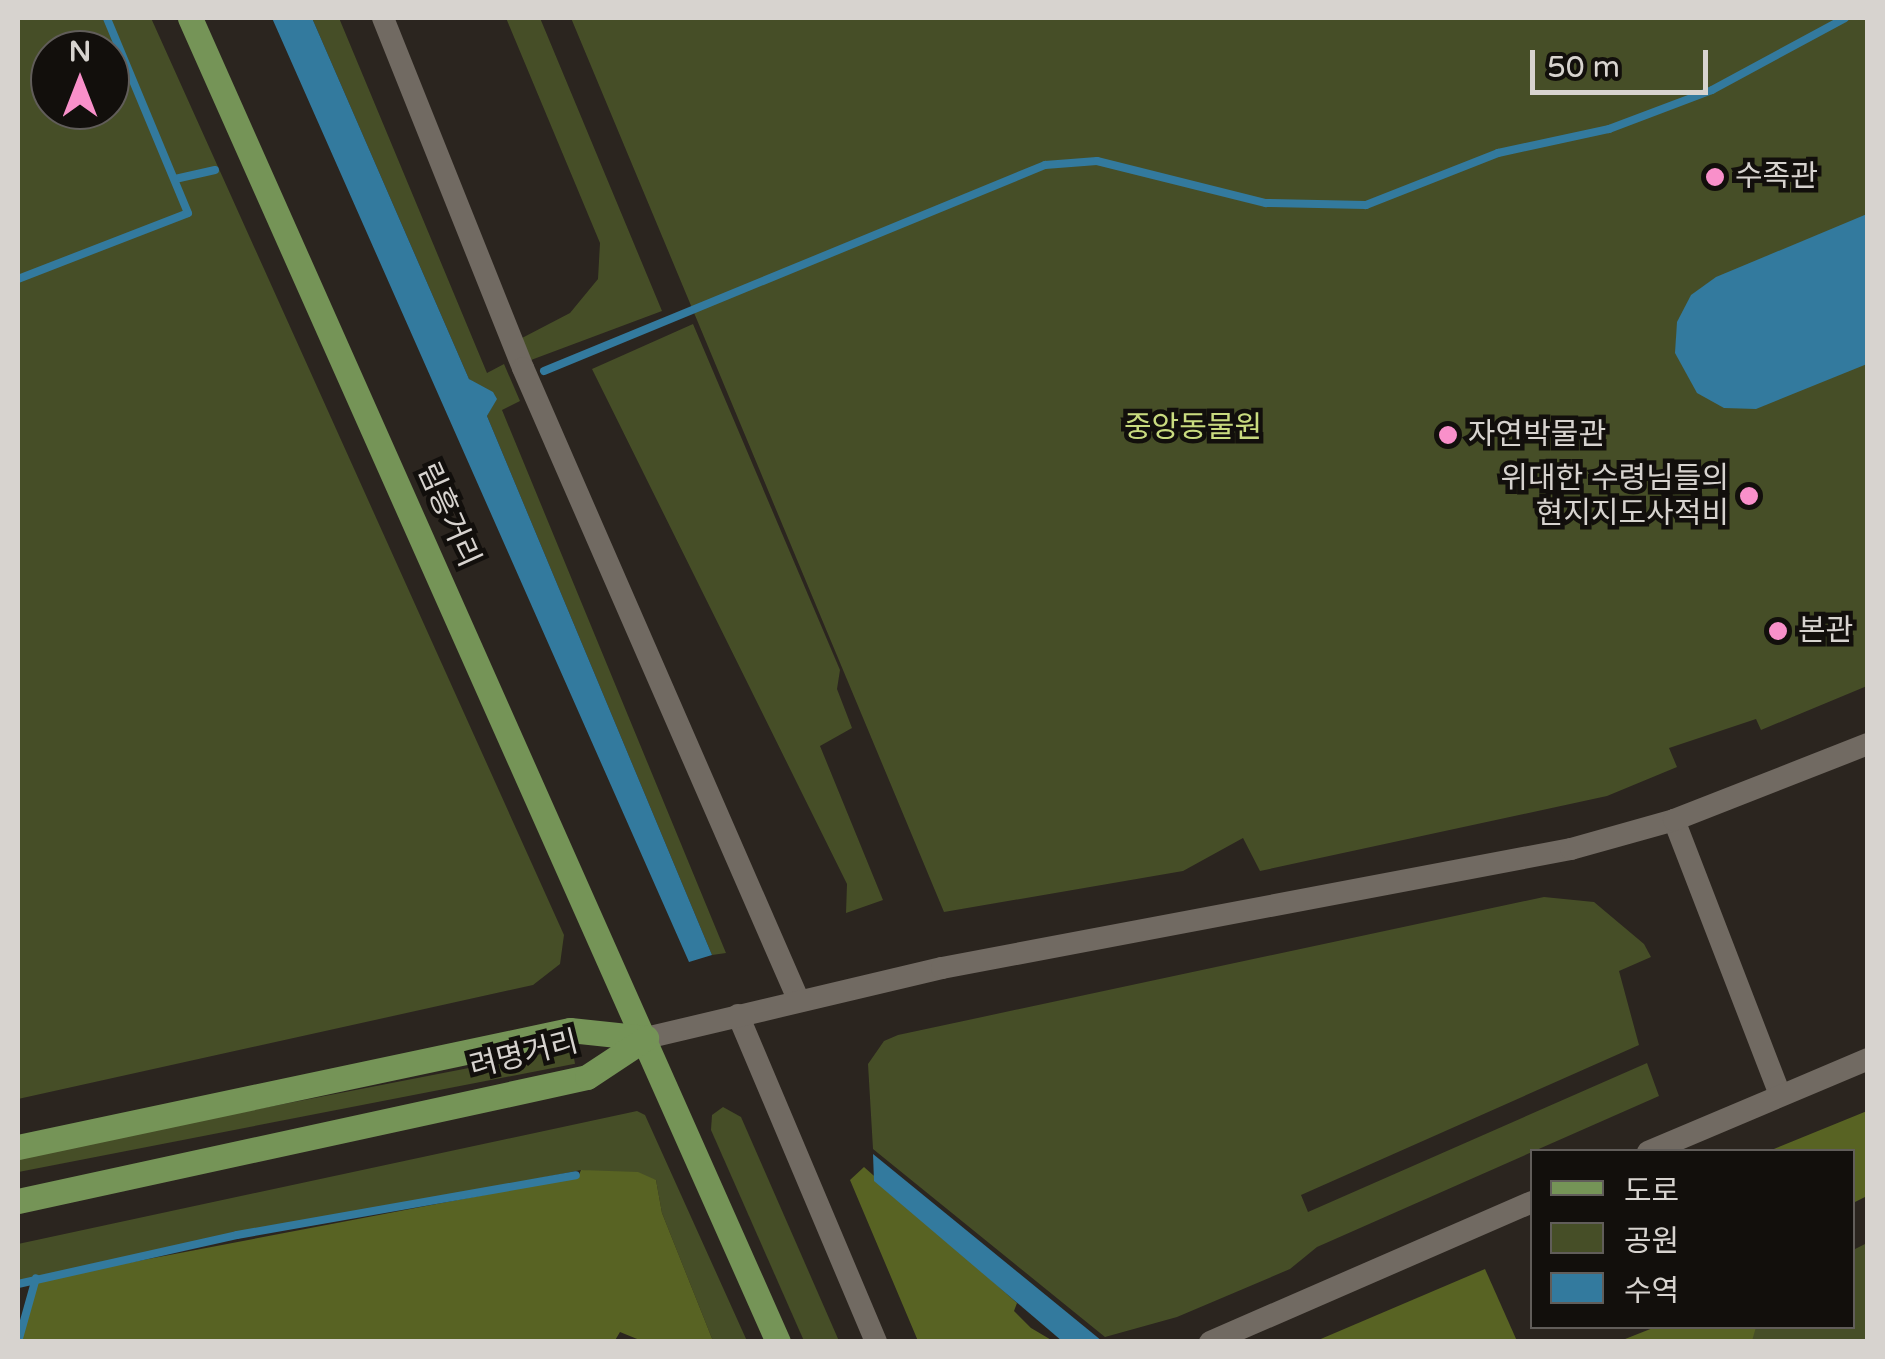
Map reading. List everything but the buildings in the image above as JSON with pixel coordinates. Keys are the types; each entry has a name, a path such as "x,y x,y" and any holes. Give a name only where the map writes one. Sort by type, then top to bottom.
{"main road":[{"name":"림흥거리","path":"190,18 778,1342"},
{"name":"려명거리","path":"18,1147 570,1030 646,1038"},
{"name":"려명거리","path":"18,1201 587,1077 646,1038"}],"street":[{"path":"383,18 523,368 798,999"},
{"path":"646,1038 798,999 1571,850 1674,820 1868,744"},
{"path":"1674,820 1780,1094"},
{"path":"738,1015 876,1342"},
{"path":"1655,1149 1868,1059"},
{"path":"1210,1342 1530,1203"}],"green space":[{"path":"18,18 151,18 564,935 560,964 533,985 18,1099"},
{"path":"312,18 339,18 487,373 504,364 520,401 502,410 726,953 712,955 487,416 496,399 469,379"},
{"path":"506,18 540,18 662,311 531,360 522,338 570,313 598,279 600,243"},
{"name":"중앙동물원","path":"571,18 1867,18 1867,686 1761,730 1756,719 1669,748 1677,767 1607,796 1260,871 1243,838 1183,871 944,912"},
{"path":"693,324 840,670 837,689 852,728 820,746 883,900 846,913 847,884 592,369"},
{"path":"1544,897 1594,902 1644,944 1651,957 1619,971 1639,1045 1301,1195 1308,1212 1647,1063 1659,1096 1539,1149 1530,1149 1530,1153 1317,1247 1290,1269 1177,1317 1105,1337 873,1149 868,1064 884,1041"},
{"path":"572,1048 575,1064 18,1172 18,1156"},
{"path":"723,1107 741,1117 839,1341 804,1341 711,1130 712,1115"},
{"path":"637,1111 645,1115 747,1341 713,1341 662,1213 656,1180 581,1170 18,1281 18,1244"},
{"path":"1867,1111 1867,1196 1855,1202 1855,1149 1774,1149"},
{"path":"864,1167 1017,1303 1014,1311 1031,1328 1053,1341 918,1341 850,1180"},
{"path":"581,1170 638,1172 656,1180 662,1213 713,1341 642,1341 620,1332 614,1342 20,1341 38,1280 578,1177"},
{"path":"1867,1243 1867,1341 1633,1342 1665,1329 1855,1329 1855,1249"},
{"path":"1485,1269 1517,1341 1316,1341"},
{"path":"1650,1329 1755,1329 1752,1341 1620,1341"}],"water":[{"path":"272,18 312,18 469,379 493,392 497,399 487,416 712,955 689,962"},
{"path":"1867,214 1867,364 1756,409 1724,408 1697,393 1675,353 1677,322 1691,295 1716,277"},
{"path":"873,1154 1102,1341 1062,1341 874,1181"}],"waterway":[{"path":"18,279 188,213 107,18"},
{"path":"544,371 1045,165 1097,161 1266,203 1366,205 1498,153 1609,129 1712,90 1845,18"},
{"path":"175,179 215,170"},
{"path":"18,1284 237,1235 576,1175"},
{"path":"18,1342 36,1278"}],"place":[{"name":"수족관","path":"1715,177"},
{"name":"자연박물관","path":"1448,435"},
{"name":"위대한 수령님들의 현지지도사적비","path":"1749,496"},
{"name":"본관","path":"1778,631"}]}
